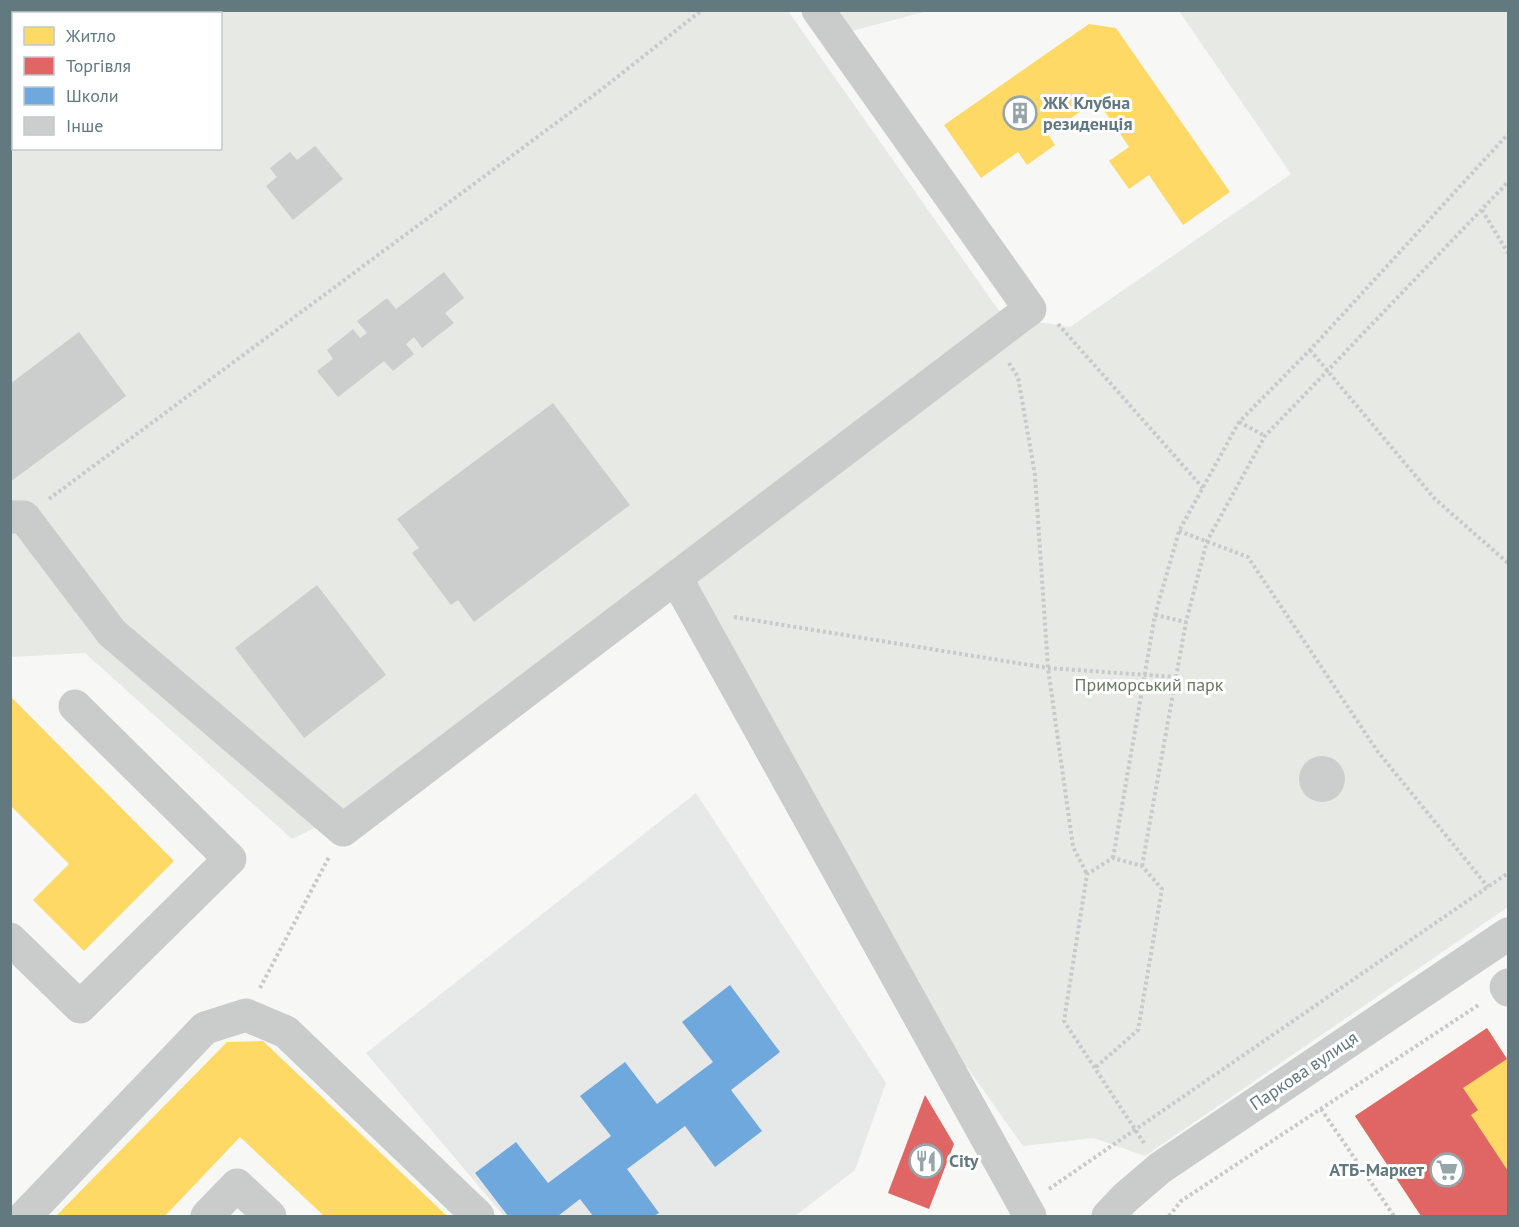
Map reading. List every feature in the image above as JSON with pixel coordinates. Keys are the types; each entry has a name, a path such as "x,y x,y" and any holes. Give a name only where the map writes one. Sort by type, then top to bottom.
{"street":[{"path":"17,517 112,633 343,830 1030,309 818,10"},
{"path":"676,578 1027,1211"},
{"path":"10,939 80,1007 230,859 75,706"},
{"name":"Паркова вулиця","path":"1108,1216 1160,1168 1509,934"},
{"path":"25,1216 205,1028 246,1015 286,1032 478,1216"},
{"path":"207,1216 237,1185 270,1216"}],"path":[{"path":"17,517 603,90 702,10"},
{"path":"1113,858 1155,615 1179,531 1239,422 1310,350 1509,134"},
{"path":"1142,866 1186,622 1207,541 1265,436 1509,182"},
{"path":"1482,210 1509,253"},
{"path":"1030,309 1053,319 1203,488"},
{"path":"992,338 1018,377 1035,475 1048,668 1073,847 1087,874 1064,1021 1096,1067 1145,1146"},
{"path":"1310,350 1435,499 1509,563"},
{"path":"1239,422 1265,436"},
{"path":"1179,531 1248,557 1378,752 1488,887"},
{"path":"694,610 1048,668 1176,677"},
{"path":"1155,615 1186,622"},
{"path":"246,1015 343,830"},
{"path":"1087,874 1113,858 1142,866 1162,889 1138,1030 1096,1067"},
{"path":"1027,1211 1136,1131 1509,873"},
{"path":"1169,1216 1181,1201 1508,987"},
{"path":"1321,1109 1394,1216"}],"shaded area":[{"path":"696,793 886,1083 855,1170 795,1216 504,1216 366,1053"}],"green space":[{"path":"11,11 788,11 1002,315 331,820 292,839 85,653 11,657"},
{"path":"805,11 941,11 924,12 825,38"},
{"name":"Приморський парк","path":"1179,11 1508,11 1508,907 1145,1156 1094,1138 1023,1146 967,1067 953,1074 689,580 1033,321 1070,327 1291,174"}],"building: Житло":[{"name":"ЖК Клубна резиденція","path":"1089,24 1116,28 1230,192 1183,225 1149,175 1129,189 1109,161 1129,147 1097,100 1048,134 1055,145 1027,165 1018,152 981,178 944,125"},
{"path":"10,696 174,861 84,951 33,900 69,864 10,805"},
{"path":"1487,1028 1508,1058 1508,1216 1421,1216 1355,1116"},
{"path":"263,1041 447,1216 324,1216 240,1137 165,1216 56,1216 227,1042"}],"building: Торгівля":[{"path":"1487,1028 1507,1059 1463,1088 1478,1110 1471,1115 1508,1171 1508,1216 1421,1216 1355,1116"},
{"path":"925,1095 954,1144 929,1209 888,1193"}],"building: Школи":[{"path":"730,985 780,1052 731,1090 762,1131 715,1167 685,1126 627,1169 659,1213 654,1216 593,1216 580,1199 558,1216 508,1216 475,1173 516,1142 548,1183 611,1136 580,1096 625,1062 657,1104 713,1062 682,1022"}],"building: Інше":[{"path":"315,146 343,179 293,220 266,186 277,177 270,168 290,152 297,160"},
{"path":"444,272 464,298 445,313 454,323 422,348 414,337 406,344 414,354 393,371 384,361 338,397 317,371 333,359 327,350 353,329 360,338 367,333 357,321 387,298 396,309"},
{"path":"79,332 126,396 10,482 10,384"},
{"path":"553,403 630,505 474,622 458,600 451,605 412,553 419,548 397,519"},
{"path":"317,585 386,675 304,738 235,648"},
{"path":"1322,756 1338,763 1345,779 1338,795 1322,802 1306,795 1299,779 1306,763"}],"place":[{"name":"ЖК Клубна резиденція","path":"1020,113"},
{"name":"City","path":"926,1161"},
{"name":"АТБ-Маркет","path":"1447,1170"}]}
